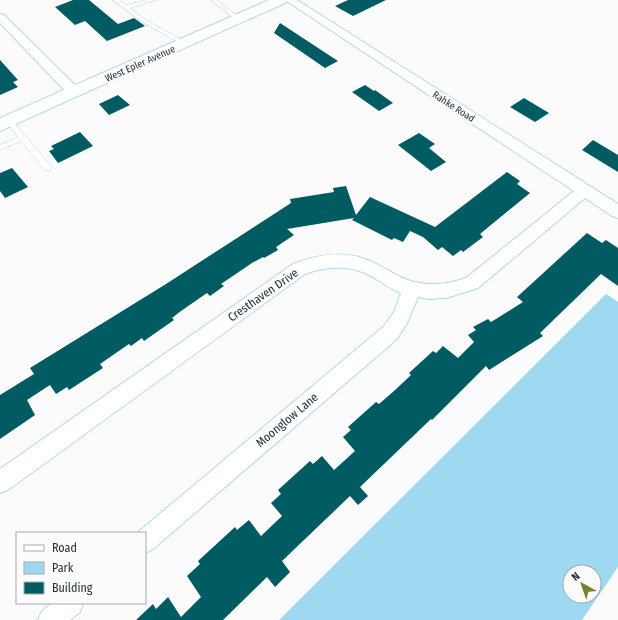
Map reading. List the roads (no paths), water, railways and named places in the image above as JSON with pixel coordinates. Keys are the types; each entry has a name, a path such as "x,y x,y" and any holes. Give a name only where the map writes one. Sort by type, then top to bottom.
{"street":[{"name":"West Epler Avenue","path":"5,123 280,0"},
{"name":"Rahke Road","path":"290,0 618,212"},
{"path":"0,17 74,92"},
{"name":"Cresthaven Drive","path":"0,482 299,269 319,262 347,261 368,267 395,282 427,292 444,292 459,289 472,283 584,191"},
{"name":"Moonglow Lane","path":"146,540 390,333 406,310 411,288"},
{"path":"51,620 70,604"}],"lane":[{"path":"116,0 144,21 184,43"},
{"path":"126,7 153,0"},
{"path":"214,0 238,19"},
{"path":"5,123 23,138 48,168"},
{"path":"0,148 23,138"}]}
